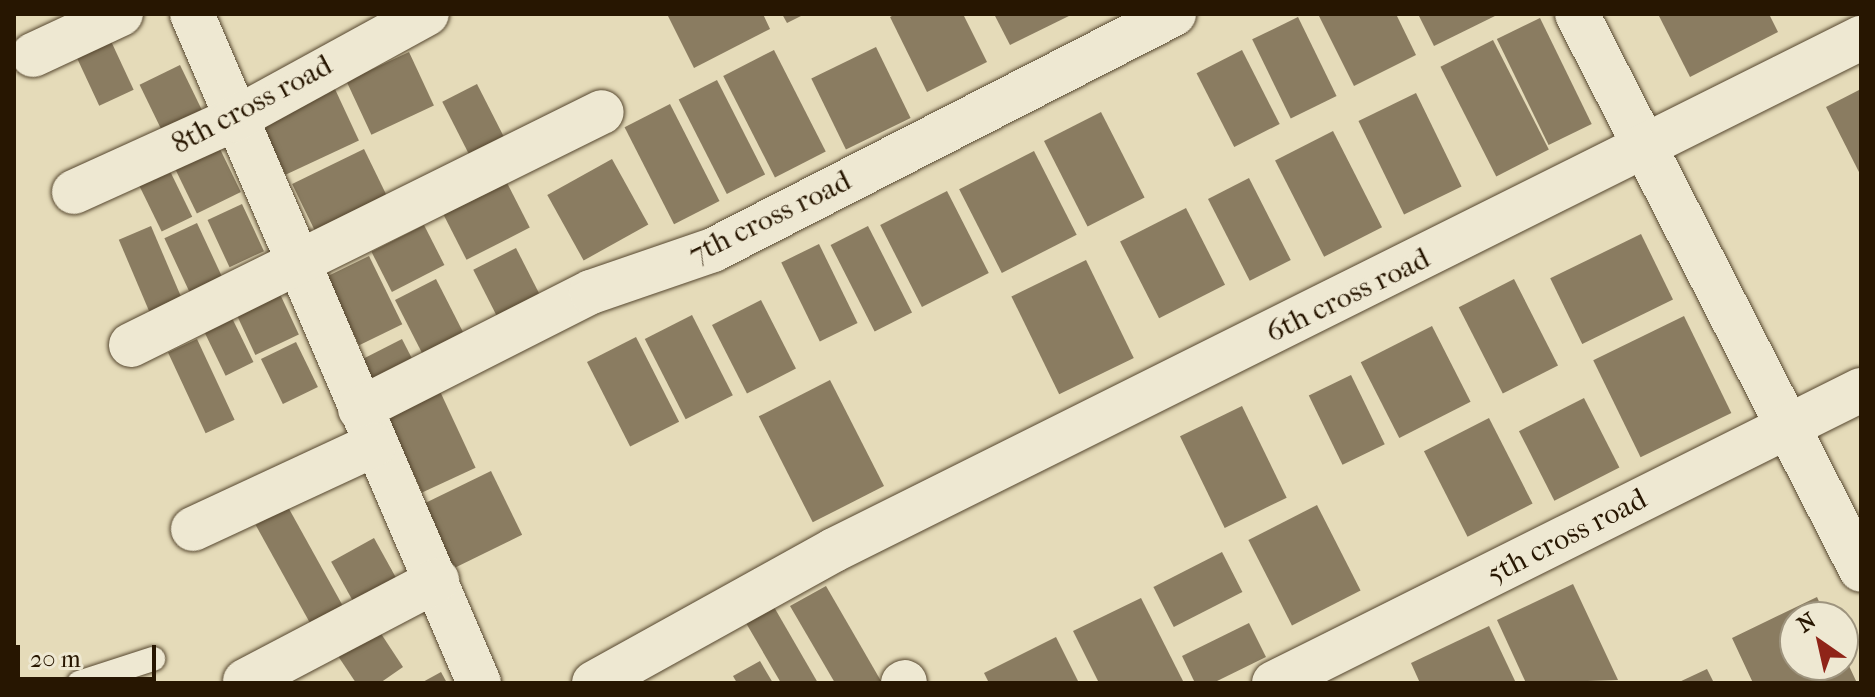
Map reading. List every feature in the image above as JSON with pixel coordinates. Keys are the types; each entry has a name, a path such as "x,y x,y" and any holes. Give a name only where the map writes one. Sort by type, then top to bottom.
{"street":[{"path":"33,55 121,14"},
{"path":"192,14 233,120 437,580 479,683"},
{"name":"8th cross road","path":"74,192 233,120 427,14"},
{"name":"7th cross road","path":"193,529 591,292 713,250 1174,14"},
{"path":"1577,14 1642,151 1789,426 1861,570"},
{"name":"6th cross road","path":"594,683 834,550 1642,151 1861,38"},
{"path":"131,345 602,112"},
{"name":"5th cross road","path":"1274,683 1861,390"},
{"path":"245,681 437,580"}],"lane":[{"path":"79,683 153,659"}],"building":[{"path":"667,14 763,14 770,29 694,68"},
{"path":"782,14 805,14 787,23"},
{"path":"896,14 963,14 987,62 927,92 890,17"},
{"path":"994,14 1073,14 1010,45"},
{"path":"1318,14 1396,14 1416,55 1354,86"},
{"path":"1418,14 1499,14 1434,46"},
{"path":"1658,14 1769,14 1778,32 1690,77"},
{"path":"1298,17 1337,96 1291,118 1252,39"},
{"path":"1540,18 1592,124 1549,145 1497,39"},
{"path":"110,39 134,90 99,106 76,55"},
{"path":"1493,40 1549,150 1496,176 1440,67"},
{"path":"876,47 911,118 846,150 811,79"},
{"path":"774,50 826,152 775,177 723,76"},
{"path":"1242,50 1280,124 1234,147 1197,73"},
{"path":"409,52 434,105 371,135 346,81"},
{"path":"180,65 206,119 166,139 140,85"},
{"path":"717,80 765,174 727,194 679,100"},
{"path":"477,84 508,145 474,163 442,102"},
{"path":"334,87 359,140 286,175 261,121"},
{"path":"1859,90 1861,93 1861,176 1826,107"},
{"path":"1416,93 1462,186 1404,215 1358,121"},
{"path":"670,104 719,201 674,224 625,127"},
{"path":"1101,112 1145,198 1088,227 1044,141"},
{"path":"1333,131 1382,227 1324,257 1275,161"},
{"path":"219,147 241,192 197,213 175,168"},
{"path":"364,149 390,202 318,237 292,184"},
{"path":"1034,151 1077,235 1002,273 959,189"},
{"path":"612,159 648,225 584,260 547,195"},
{"path":"169,169 192,217 162,232 138,184"},
{"path":"503,175 530,228 467,260 440,207"},
{"path":"1249,178 1291,260 1250,281 1208,199"},
{"path":"947,191 989,273 922,307 880,225"},
{"path":"242,204 264,251 230,267 208,220"},
{"path":"1186,208 1225,285 1159,318 1120,242"},
{"path":"197,223 226,285 193,300 164,238"},
{"path":"424,225 444,265 392,292 371,252"},
{"path":"151,226 185,306 153,320 119,240"},
{"path":"868,226 912,312 875,331 831,245"},
{"path":"1641,234 1673,300 1582,344 1550,278"},
{"path":"819,244 858,323 820,342 781,262"},
{"path":"516,248 545,305 502,327 473,270"},
{"path":"369,256 402,324 359,345 326,277"},
{"path":"1086,260 1134,358 1059,394 1011,296"},
{"path":"436,279 465,336 424,357 395,300"},
{"path":"1514,279 1558,365 1503,394 1459,307"},
{"path":"279,292 299,335 255,355 235,312"},
{"path":"761,300 796,369 747,394 712,325"},
{"path":"692,315 733,395 686,419 645,339"},
{"path":"1684,316 1731,413 1641,457 1593,360"},
{"path":"232,318 253,362 226,376 204,332"},
{"path":"1432,326 1471,402 1399,438 1361,362"},
{"path":"636,337 679,422 630,447 587,362"},
{"path":"197,339 235,420 206,433 168,353"},
{"path":"402,339 416,367 372,389 358,361"},
{"path":"296,342 318,387 283,404 261,359"},
{"path":"1351,375 1385,444 1343,465 1309,396"},
{"path":"830,380 884,486 813,522 759,416"},
{"path":"438,387 476,468 422,493 385,412"},
{"path":"1584,398 1619,467 1554,501 1519,431"},
{"path":"1242,406 1287,498 1225,528 1180,436"},
{"path":"1489,418 1533,504 1468,537 1424,451"},
{"path":"491,471 522,535 450,570 419,506"},
{"path":"1317,505 1361,591 1292,625 1248,540"},
{"path":"288,507 343,606 310,624 256,525"},
{"path":"374,538 400,585 357,609 331,562"},
{"path":"1222,552 1242,592 1174,627 1153,587"},
{"path":"1573,584 1618,680 1526,683 1497,620"},
{"path":"826,586 881,681 878,683 835,683 790,606"},
{"path":"1141,598 1184,683 1099,683 1073,631"},
{"path":"774,607 818,683 781,683 746,623"},
{"path":"1779,615 1779,681 1857,683 1753,683 1732,638"},
{"path":"372,620 403,667 380,683 356,683 332,647"},
{"path":"1249,623 1266,657 1213,683 1195,683 1182,656"},
{"path":"1489,626 1516,683 1420,683 1411,663"},
{"path":"1056,637 1079,683 989,683 984,673"},
{"path":"760,661 773,683 737,683 733,676"},
{"path":"1707,669 1714,683 1677,683"},
{"path":"441,672 447,683 421,683"}]}
